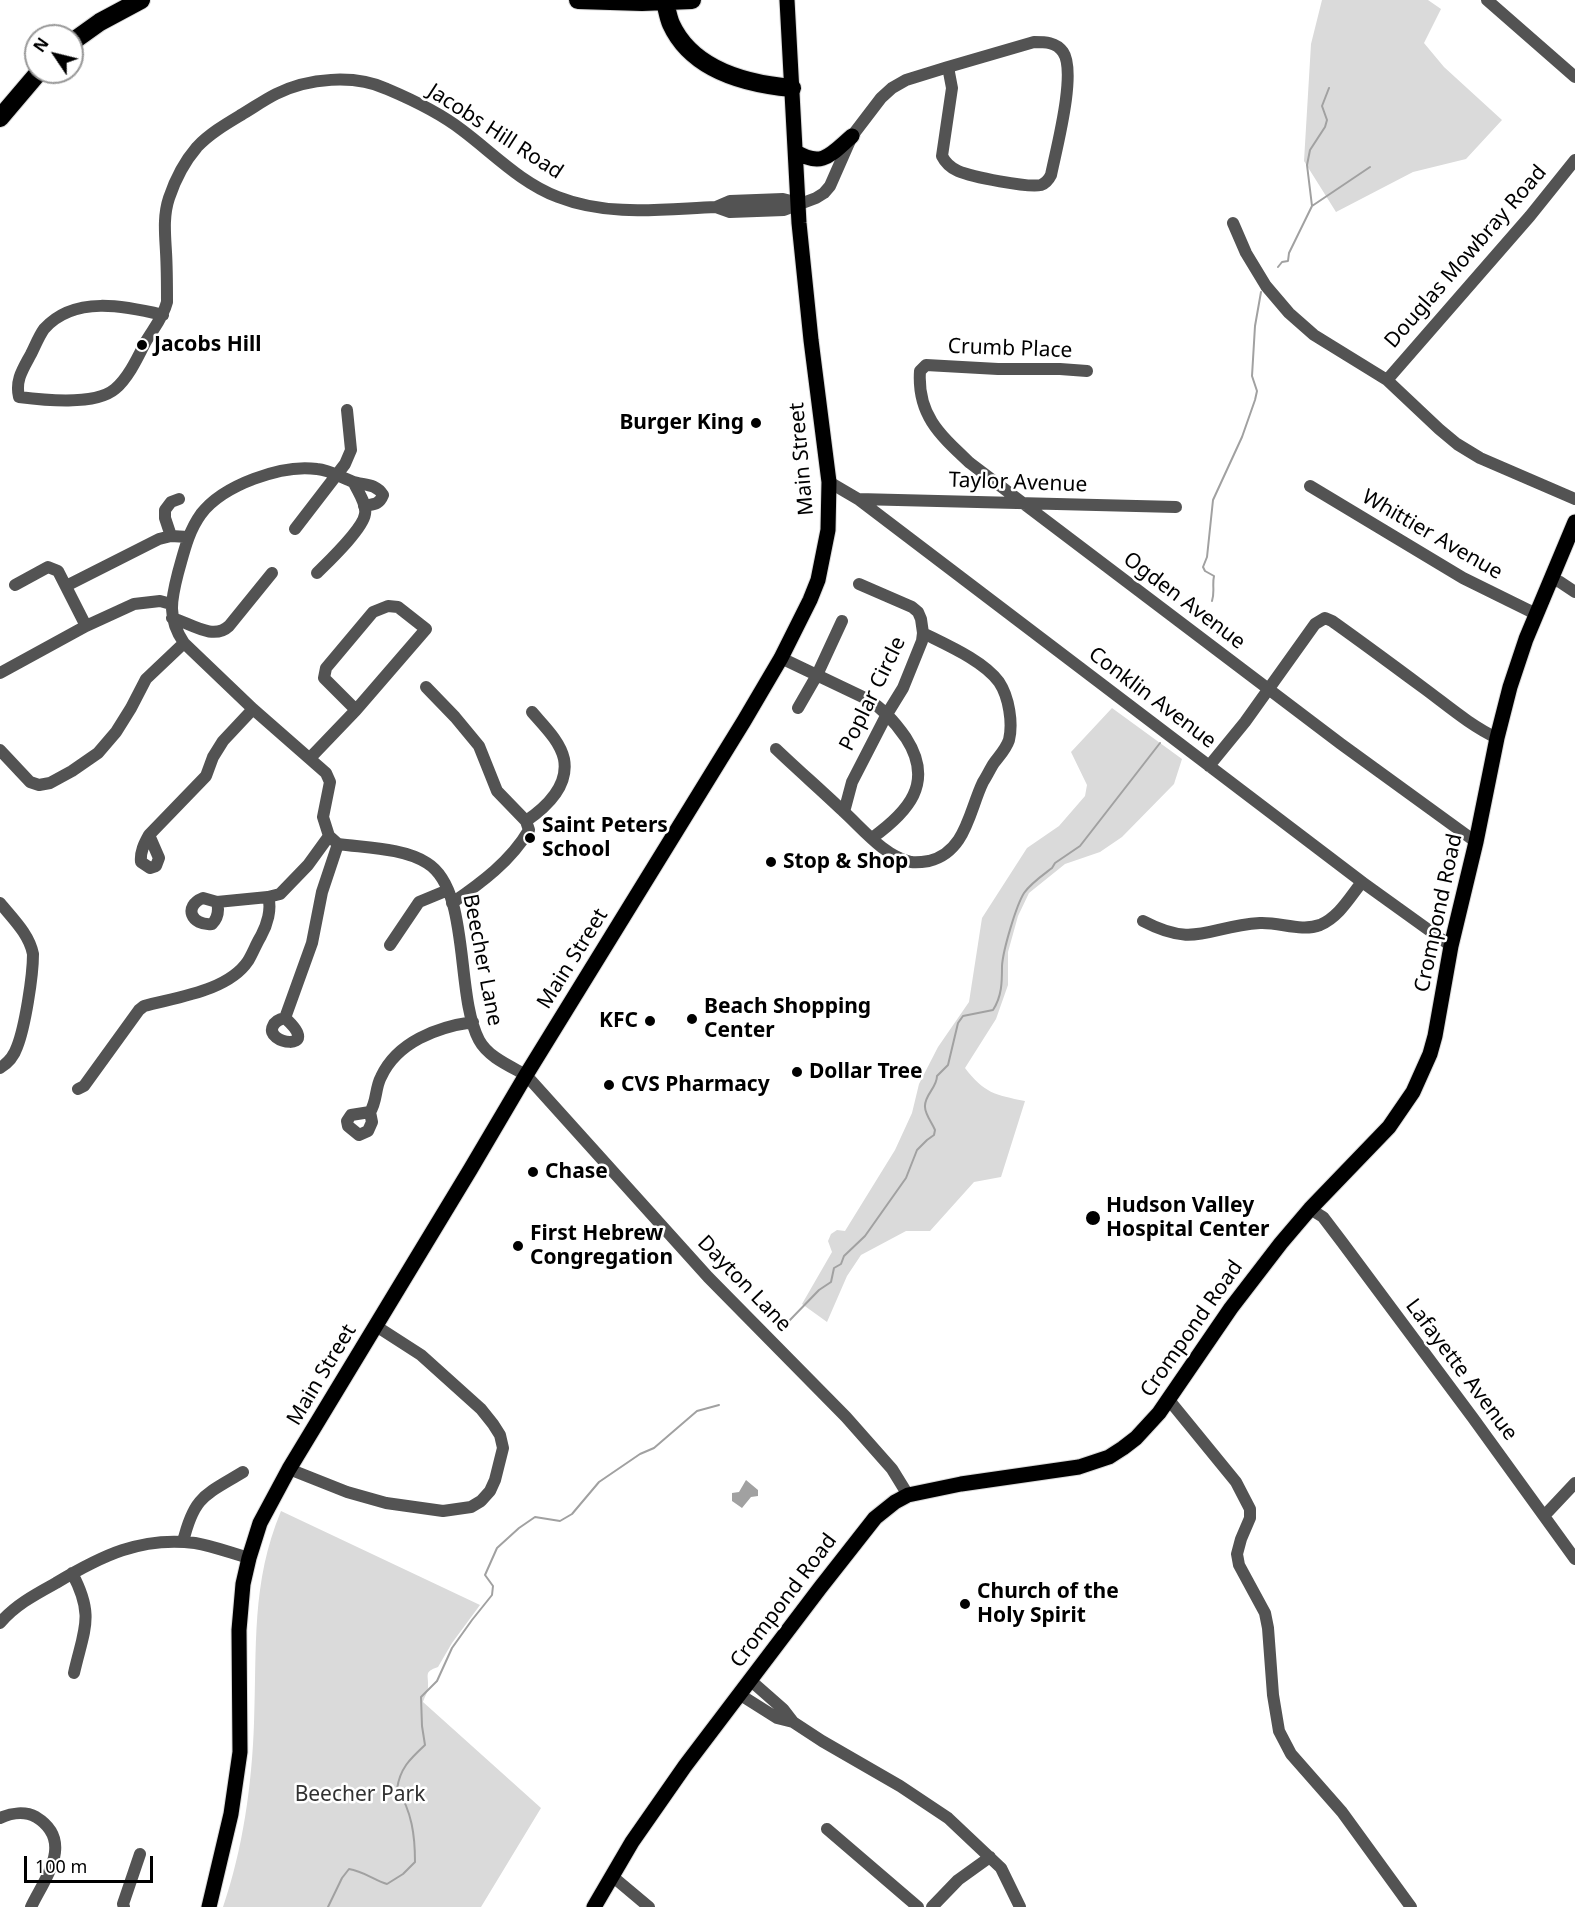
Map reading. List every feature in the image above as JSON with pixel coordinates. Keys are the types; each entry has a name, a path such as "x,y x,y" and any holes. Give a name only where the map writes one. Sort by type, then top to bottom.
{"highway":[{"path":"76,24 115,0"},
{"path":"84,33 141,0"},
{"path":"578,0 665,2 692,0"},
{"path":"665,2 669,20 675,31 701,58 724,73 739,79 792,88"},
{"path":"0,99 24,72"},
{"path":"0,118 29,84"}],"main road":[{"name":"Main Street","path":"209,1907 231,1814 240,1752 239,1630 243,1584 260,1522 289,1469 526,1075 781,658 818,580 828,530 829,482 811,340 799,203 787,0"},
{"path":"795,152 811,160 822,159 852,136"},
{"name":"Crompond Road","path":"594,1907 632,1842 660,1801 865,1529 885,1509 908,1495 961,1484 1064,1470 1094,1463 1109,1457 1137,1438 1169,1400 1231,1308 1266,1262 1310,1209 1389,1127 1413,1092 1426,1064 1435,1036 1451,946 1510,687 1536,614 1575,522"}],"street":[{"path":"1487,0 1575,77"},
{"path":"1034,42 1050,42 1061,49 1065,54 1069,80 1051,175 1047,182 1041,185 1027,185 973,175 957,171 945,161 942,156 942,145 951,88 948,67 1034,42"},
{"name":"Jacobs Hill Road","path":"164,315 130,308 89,306 67,312 43,330 18,381 19,397 81,400 98,397 114,390 126,376 164,315 167,302 164,223 168,200 179,174 198,147 223,126 277,93 305,84 335,80 364,81 384,88 435,112 461,129 535,187 587,207 614,210 716,207 730,212 784,210 824,193 830,186 852,136 881,98 906,80 948,67"},
{"name":"Douglas Mowbray Road","path":"1387,380 1530,216 1575,160"},
{"path":"1233,223 1246,253 1266,286 1289,314 1314,335 1387,380 1457,444 1487,462 1575,500"},
{"name":"Crumb Place","path":"933,365 1087,371"},
{"name":"Ogden Avenue","path":"933,365 922,367 921,395 926,411 933,426 970,463 1341,744 1476,842"},
{"path":"295,529 345,464 351,450 347,410"},
{"path":"285,1018 312,943 334,840 323,817 330,782 326,773 253,709 184,643 174,626 171,604 188,537 201,514 221,495 273,473 299,468 317,469 336,474 354,483 365,483 380,490 383,495 377,504 364,506"},
{"name":"Conklin Avenue","path":"829,482 858,498 1362,882 1451,946"},
{"path":"317,573 347,541 365,516 364,506 354,483"},
{"name":"Whittier Avenue","path":"1310,486 1463,578 1536,614"},
{"name":"Taylor Avenue","path":"858,498 1176,507"},
{"path":"171,536 165,510 171,502 179,499"},
{"path":"66,586 159,538 188,537"},
{"path":"15,585 48,567 58,572 86,626"},
{"path":"172,618 212,633 221,632 272,573"},
{"path":"1551,579 1575,592"},
{"path":"859,584 912,607 918,612 923,633"},
{"path":"0,673 86,626 135,604 160,601 171,604"},
{"path":"310,758 356,710 426,629 398,607 388,606 373,612 326,668 324,678 356,710"},
{"path":"1209,766 1245,722 1315,624 1325,618 1371,649 1453,711 1497,738"},
{"path":"798,708 817,675 842,621"},
{"name":"Poplar Circle","path":"776,749 872,838 897,857 913,863 937,859 957,843 966,830 982,785 1009,740 1011,725 1007,703 999,682 990,673 952,647 923,633 909,674 852,782 844,812"},
{"path":"0,750 30,782 39,785 50,783 72,771 98,753 116,732 146,679 184,643"},
{"path":"781,658 880,707 900,729 914,752 917,786 908,805 872,838"},
{"path":"426,687 479,746 497,791 526,821 529,830 521,843 481,883 452,903"},
{"path":"149,835 206,776 213,757 223,741 253,709"},
{"path":"526,821 556,793 562,781 564,765 557,744 532,712"},
{"path":"217,902 280,894 334,840"},
{"name":"Beecher Lane","path":"334,840 413,856 439,872 452,903 468,1007 478,1040 493,1056 526,1075"},
{"path":"1143,921 1164,931 1189,936 1261,923 1309,927 1319,925 1337,914 1362,882"},
{"path":"390,945 419,902 448,890"},
{"path":"78,1089 84,1086 144,1006 209,989 236,974 247,962 264,930 269,912 268,897"},
{"path":"0,903 26,934 33,954 18,1046 12,1057 0,1068"},
{"path":"370,1112 379,1080 397,1052 429,1034 473,1022"},
{"name":"Dayton Lane","path":"526,1075 708,1277 854,1426 892,1469 908,1495"},
{"name":"Lafayette Avenue","path":"1310,1209 1323,1217 1473,1418 1575,1560"},
{"path":"289,1469 347,1492 386,1503 443,1511 471,1507 481,1501 490,1491 503,1448 500,1435 493,1424 481,1409 421,1355 376,1326"},
{"path":"1169,1400 1236,1482 1250,1509 1250,1518 1240,1539 1237,1554 1239,1565 1265,1613 1279,1731 1291,1754 1342,1812 1411,1907"},
{"path":"183,1542 188,1521 199,1502 205,1495 243,1472"},
{"path":"1544,1516 1575,1483"},
{"path":"0,1623 8,1613 72,1573 121,1549 140,1544 183,1542 249,1558"},
{"path":"72,1573 86,1604 87,1617 74,1673"},
{"path":"750,1680 783,1709 793,1722"},
{"path":"739,1694 777,1718 793,1722 916,1796 948,1818 1001,1868 1020,1907"},
{"path":"0,1818 16,1813 28,1814 36,1817 50,1829 55,1837 56,1851 52,1866 31,1907"},
{"path":"827,1829 918,1907"},
{"path":"124,1907 123,1904 140,1854"},
{"path":"932,1907 958,1880 990,1857"},
{"path":"612,1876 649,1907"}],"green space":[{"path":"1322,0 1428,0 1441,9 1424,43 1444,67 1502,120 1466,159 1413,172 1336,212 1304,161 1311,44"},
{"path":"1112,708 1182,759 1174,784 1122,837 1100,852 1065,864 1029,893 1018,916 1008,952 1008,985 996,1019 965,1068 978,1083 991,1092 1025,1101 1001,1177 974,1182 930,1231 906,1231 861,1255 847,1276 827,1322 802,1304 832,1252 828,1241 831,1234 837,1230 845,1231 895,1150 912,1113 919,1084 938,1047 969,1002 982,918 1027,848 1059,826 1085,796 1087,785 1071,752"},
{"name":"Beecher Park","path":"281,1511 480,1605 452,1643 438,1667 429,1672 428,1689 423,1702 541,1808 481,1907 223,1907 236,1862 249,1793 260,1590 271,1538"}],"shaded area":[{"path":"746,1480 758,1490 758,1496 751,1497 742,1508 732,1501 732,1493 739,1492"}],"waterway":[{"path":"1312,206 1307,165 1310,150 1325,127 1327,120 1322,106 1329,88"},
{"path":"1278,267 1282,262 1288,261 1289,253 1312,206 1370,167"},
{"path":"1212,601 1214,576 1205,571 1203,567 1207,557 1213,500 1242,437 1255,400 1257,391 1252,376 1255,326 1261,292"},
{"path":"789,1321 819,1290 831,1282 834,1268 841,1264 844,1256 865,1236 906,1178 917,1150 934,1135 935,1130 925,1110 926,1099 937,1076 948,1065 958,1023 963,1016 993,1010 996,1005 1001,989 1007,939 1024,893 1055,863 1080,846 1160,743"},
{"path":"328,1907 349,1869 387,1884 403,1874 415,1862 412,1824 397,1789 398,1782 406,1764 425,1745 421,1697 437,1681 452,1648 492,1595 493,1586 485,1575 497,1548 535,1517 560,1521 572,1514 599,1482 640,1454 654,1448 697,1411 719,1405"}],"place":[{"name":"Jacobs Hill","path":"142,345"},
{"name":"Burger King","path":"756,423"},
{"name":"Saint Peters School","path":"530,838"},
{"name":"Stop & Shop","path":"771,862"},
{"name":"Beach Shopping Center","path":"692,1019"},
{"name":"KFC","path":"650,1021"},
{"name":"Dollar Tree","path":"797,1072"},
{"name":"CVS Pharmacy","path":"609,1085"},
{"name":"Chase","path":"533,1172"},
{"name":"Hudson Valley Hospital Center","path":"1093,1218"},
{"name":"First Hebrew Congregation","path":"518,1246"},
{"name":"Church of the Holy Spirit","path":"965,1604"}]}
